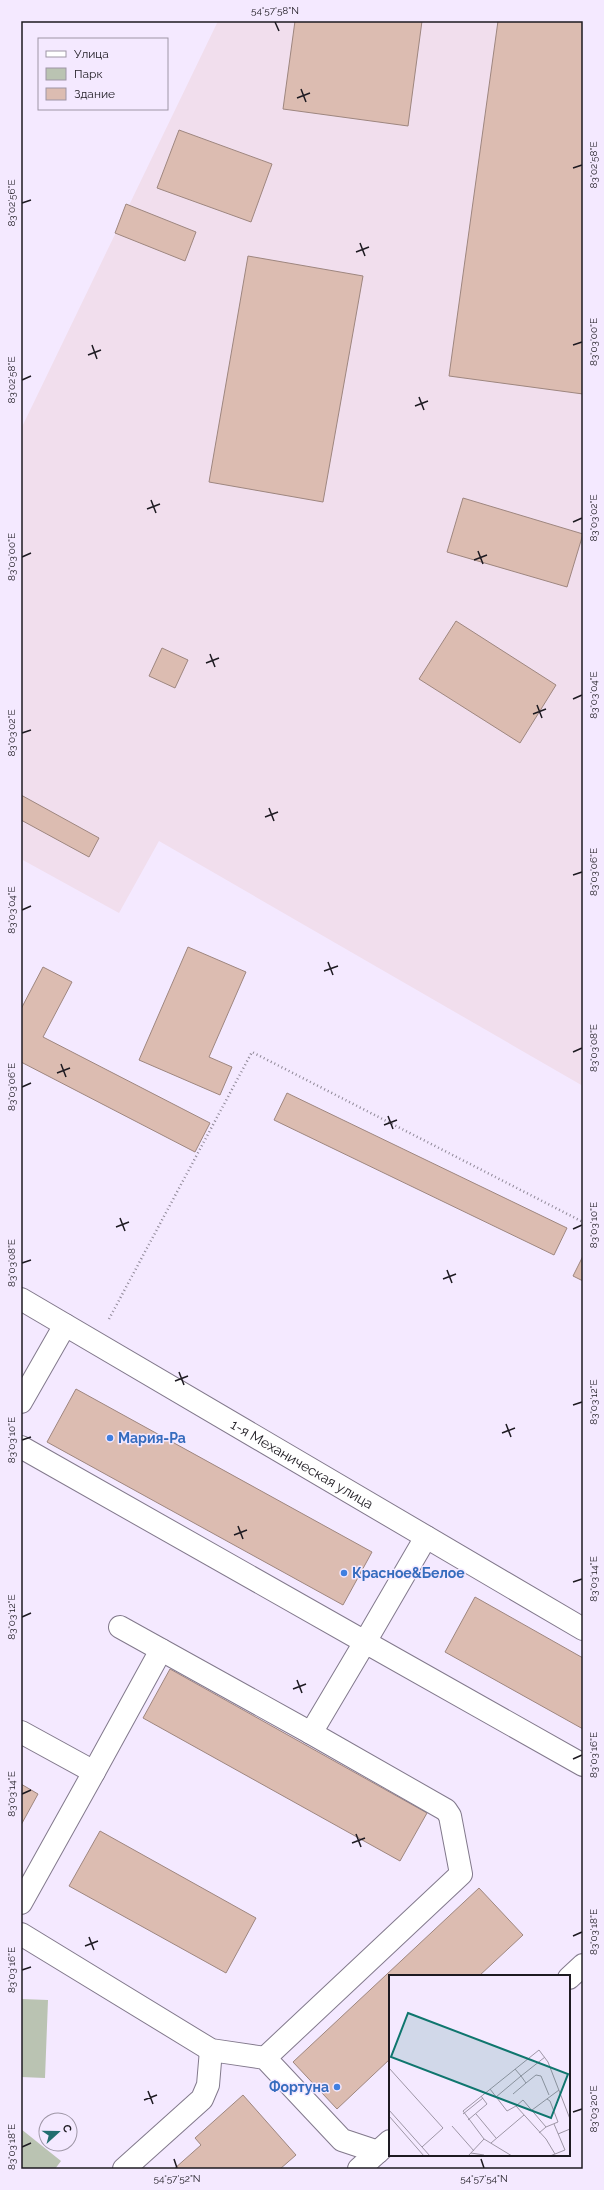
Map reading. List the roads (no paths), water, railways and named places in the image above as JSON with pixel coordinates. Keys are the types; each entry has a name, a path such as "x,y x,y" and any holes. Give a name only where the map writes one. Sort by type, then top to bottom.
{"street":[{"name":"1-я Механическая улица","path":"21,1299 583,1629"},
{"path":"21,1402 65,1325"},
{"path":"21,1447 583,1765"},
{"path":"311,1733 426,1537"},
{"path":"120,1627 446,1810 450,1816 461,1874 265,2058"},
{"path":"21,1903 161,1650"},
{"path":"21,1732 94,1772"},
{"path":"21,1934 211,2050 265,2058 342,2140 384,2146"},
{"path":"570,1977 583,1966"},
{"path":"124,2169 202,2099 206,2092 211,2050"},
{"path":"359,2169 384,2146"}],"place":[{"name":"Мария-Ра","path":"110,1438"},
{"name":"Красное&Белое","path":"344,1573"},
{"name":"Фортуна","path":"337,2087"}]}
